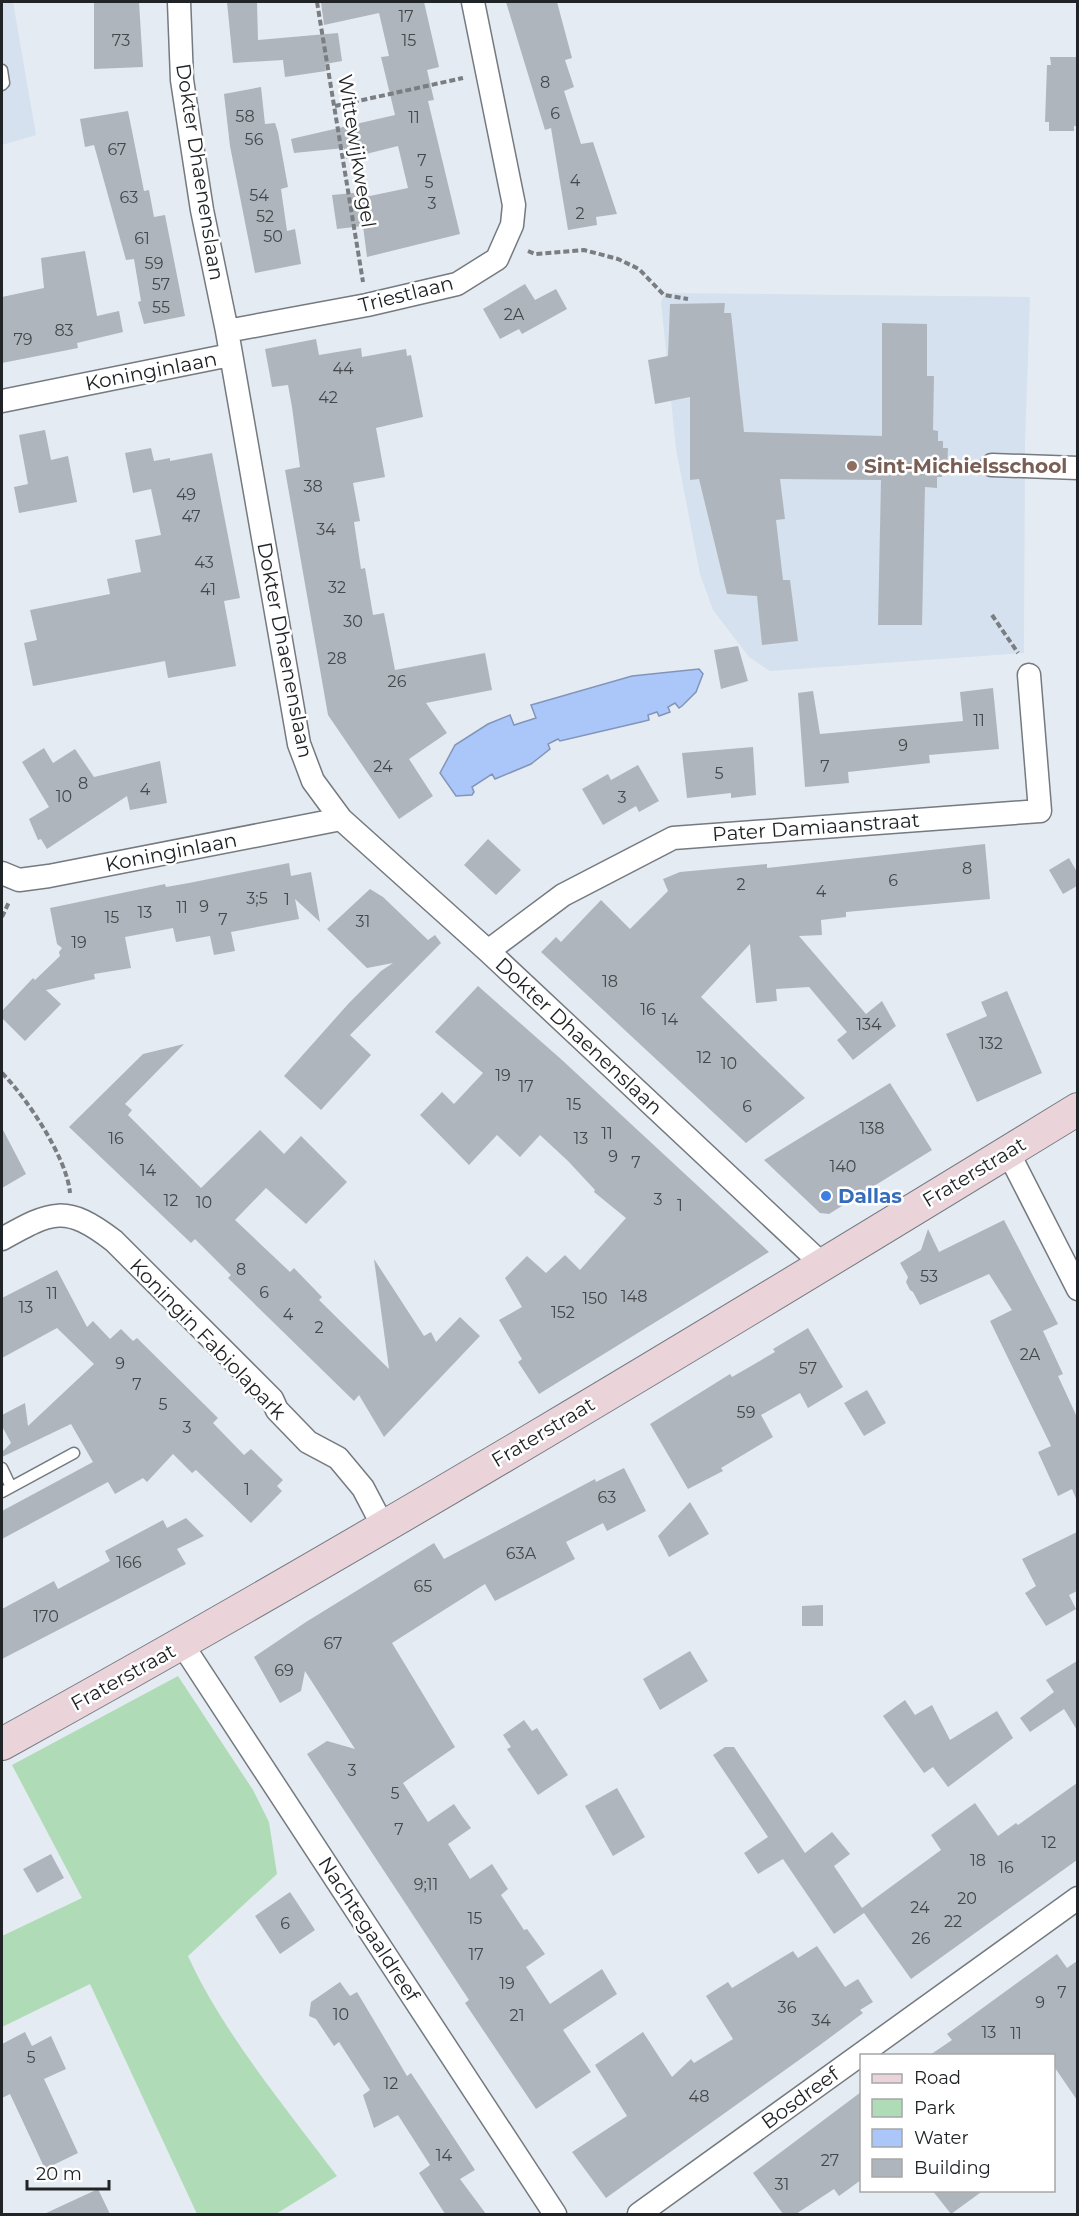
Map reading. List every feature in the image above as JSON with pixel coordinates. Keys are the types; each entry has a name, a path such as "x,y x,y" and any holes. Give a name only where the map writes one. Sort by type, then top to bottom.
{"street":[{"name":"Dokter Dhaenenslaan","path":"179,2 182,80 202,210 227,331 299,744 313,781 341,819 488,951 822,1264"},
{"name":"Triestlaan","path":"227,331 457,284 497,260 512,225 514,205 512,184 473,2"},
{"name":"Koninginlaan","path":"2,401 230,355"},
{"path":"992,465 1077,468"},
{"name":"Pater Damiaanstraat","path":"488,951 563,895 673,838 1040,811 1029,675"},
{"name":"Koninginlaan","path":"2,873 19,880 50,876 341,819"},
{"name":"Fraterstraat","path":"2,1744 384,1528 1077,1109"},
{"path":"1008,1152 1077,1289"},
{"path":"2,1239 37,1219 72,1215"},
{"name":"Koningin Fabiolapark","path":"72,1215 92,1224 114,1241 272,1399 277,1410 308,1442 338,1458 363,1488 384,1528"},
{"name":"Nachtegaaldreef","path":"182,1644 555,2214"},
{"name":"Bosdreef","path":"861,2054 1077,1898"},
{"name":"Bosdreef","path":"639,2214 860,2055"}],"lane":[{"path":"2,70 4,83 2,85"},
{"path":"2,1468 6,1489 74,1453"}],"path":[{"name":"Wittewijkwegel","path":"318,2 367,304"},
{"path":"335,106 487,73"},
{"path":"506,241 535,254 584,250 618,259 639,269 664,295 688,299"},
{"path":"992,615 1016,648 1029,675"},
{"path":"2,1073 20,1092 68,1177 72,1215"}],"shaded area":[{"path":"2,2 13,2 36,135 2,145"},
{"name":"Sint-Michielsschool","path":"665,293 1030,297 1025,445 1024,653 770,671 749,657 713,610 700,574 676,449 661,302"}],"green space":[{"path":"178,1676 253,1790 269,1822 277,1874 188,1956 202,1985 237,2042 337,2176 276,2214 197,2214 90,1984 2,2027 2,1936 82,1898 12,1765"}],"water":[{"path":"699,669 703,674 696,692 679,708 675,703 668,707 670,712 659,716 657,712 648,715 649,720 560,741 558,739 548,744 550,749 531,764 495,779 492,774 472,787 474,792 472,795 456,796 440,773 455,745 488,724 510,715 514,725 536,718 531,705 632,676"}],"building":[{"path":"94,2 139,2 143,67 94,69"},
{"path":"227,2 257,2 258,40 338,33 342,61 325,64 326,71 285,77 283,60 233,63"},
{"path":"321,2 424,2 439,67 427,70 434,100 428,101 460,234 367,257 363,226 337,229 332,195 364,192 365,197 408,188 398,146 346,159 344,148 294,153 291,139 395,115 381,57 389,56 379,13 324,25"},
{"path":"506,2 557,2 572,58 565,60 574,87 564,91 581,144 593,142 617,214 596,217 597,225 568,230 551,128 545,130"},
{"path":"1050,57 1077,57 1077,126 1074,126 1074,131 1049,131 1049,122 1045,122 1047,65 1051,65"},
{"path":"261,87 265,124 275,123 278,132 288,187 281,189 287,231 295,229 301,264 255,273 230,146 224,94"},
{"path":"128,111 144,191 149,190 154,217 165,215 185,316 144,324 138,302 141,301 134,259 126,260 94,145 85,147 80,119"},
{"path":"85,251 97,316 119,311 123,332 77,343 78,348 2,363 2,297 44,288 41,258"},
{"path":"525,284 535,300 556,289 567,309 522,334 519,329 500,339 483,309"},
{"path":"725,303 724,313 731,313 744,432 882,436 882,323 927,324 927,376 934,376 933,430 938,431 938,441 943,441 943,448 948,448 947,471 942,471 942,477 937,477 937,488 925,487 922,625 878,625 881,480 780,479 785,519 776,520 783,580 790,580 798,641 762,645 757,596 727,594 699,479 690,480 690,397 655,404 648,360 668,356 670,304"},
{"path":"316,339 319,355 361,348 362,357 406,349 407,356 411,355 423,417 376,428 385,477 353,483 360,521 354,522 361,569 365,568 373,615 384,613 395,670 485,653 492,690 426,703 447,733 409,759 433,796 399,819 328,715 285,470 300,467 292,407 288,385 272,387 265,349"},
{"path":"45,430 51,460 68,456 77,502 19,513 14,487 28,484 19,435"},
{"path":"151,448 154,461 170,458 170,461 212,453 240,598 224,601 236,666 168,678 165,661 33,686 24,643 37,640 30,610 110,594 107,579 141,572 135,540 161,535 151,489 133,493 125,453"},
{"path":"738,646 748,681 721,689 714,650"},
{"path":"993,688 999,749 929,755 930,763 848,772 849,783 805,787 798,693 813,691 820,734 963,721 960,692"},
{"path":"753,747 756,795 731,798 731,793 687,798 682,753"},
{"path":"44,748 53,763 75,749 94,777 160,761 167,803 130,810 127,796 47,849 41,839 38,840 29,819 49,807 22,762"},
{"path":"638,765 659,801 639,812 636,806 603,825 582,789 608,774 611,780"},
{"path":"488,839 521,870 496,895 464,865"},
{"path":"985,844 990,899 846,912 846,917 821,920 822,935 799,936 866,1014 882,1001 896,1026 853,1060 837,1040 847,1032 809,987 776,989 777,1001 756,1003 750,944 701,997 805,1098 746,1143 541,952 556,937 561,942 601,900 630,929 668,891 663,879 680,872 767,864 767,868"},
{"path":"1069,858 1077,872 1077,886 1063,894 1049,870"},
{"path":"289,863 291,876 311,872 320,922 295,899 299,919 231,932 235,951 214,955 210,936 176,942 173,928 125,937 131,968 94,974 95,979 46,990 61,1004 25,1041 2,1018 2,1011 33,978 35,980 60,956 59,952 62,948 57,944 50,908 165,884 166,887"},
{"path":"370,889 383,897 428,940 435,935 441,943 350,1035 371,1055 321,1110 284,1076 349,1003 381,971 393,963 367,968 327,929"},
{"path":"478,986 562,1060 769,1252 539,1394 518,1362 522,1359 499,1320 522,1307 505,1278 527,1256 546,1273 565,1255 580,1270 626,1218 594,1192 595,1190 568,1161 540,1135 520,1157 497,1135 469,1165 420,1115 442,1092 454,1104 483,1073 435,1032"},
{"path":"1007,991 1042,1073 977,1102 946,1034 987,1016 981,1002"},
{"path":"184,1044 125,1104 132,1110 128,1115 201,1188 260,1130 284,1154 301,1136 347,1182 306,1224 266,1188 235,1220 290,1272 294,1268 322,1297 319,1300 389,1369 374,1259 424,1336 431,1332 436,1342 460,1317 480,1336 384,1437 359,1395 354,1401 228,1278 231,1275 195,1239 191,1243 69,1127 143,1054"},
{"path":"890,1083 932,1150 829,1214 820,1213 764,1160"},
{"path":"2,1128 26,1174 2,1188"},
{"path":"1004,1220 1058,1324 1043,1331 1063,1374 1058,1376 1077,1417 1077,1501 1072,1489 1058,1496 1038,1452 1051,1446 990,1321 1012,1310 989,1274 920,1305 906,1282 908,1277 900,1263 921,1250 928,1229 939,1252"},
{"path":"57,1270 87,1327 93,1321 110,1339 121,1329 133,1341 137,1338 218,1418 213,1423 244,1455 251,1449 283,1480 277,1486 282,1491 251,1523 196,1470 192,1473 173,1454 147,1482 143,1478 115,1494 108,1482 2,1539 2,1511 93,1462 71,1424 2,1457 2,1452 11,1443 2,1426 2,1415 25,1403 28,1426 94,1364 57,1328 2,1358 2,1298"},
{"path":"808,1328 843,1387 808,1408 800,1393 761,1415 773,1437 721,1468 723,1471 688,1489 650,1424 730,1374 732,1377 775,1352 773,1349"},
{"path":"867,1390 886,1423 864,1436 844,1403"},
{"path":"624,1468 646,1511 607,1531 603,1523 566,1542 575,1559 495,1601 485,1584 392,1643 455,1747 403,1783 428,1822 454,1804 471,1828 448,1844 470,1879 492,1864 508,1889 501,1895 524,1930 527,1929 545,1954 526,1967 550,2004 602,1969 617,1994 563,2030 591,2072 536,2109 465,2003 469,2000 307,1754 327,1741 355,1749 305,1671 301,1691 280,1703 254,1657 434,1543 444,1559 595,1479 596,1482"},
{"path":"690,1502 709,1534 669,1557 658,1536"},
{"path":"186,1518 204,1536 177,1549 186,1564 2,1659 2,1609 54,1581 58,1589 110,1561 105,1551 163,1520 167,1528"},
{"path":"1077,1532 1077,1591 1069,1595 1076,1609 1046,1626 1025,1593 1036,1586 1022,1559"},
{"path":"823,1605 823,1626 802,1626 802,1606"},
{"path":"690,1651 708,1681 660,1710 643,1679"},
{"path":"1077,1661 1077,1730 1064,1709 1030,1732 1020,1718 1054,1692 1046,1680"},
{"path":"905,1700 915,1715 932,1705 950,1740 997,1711 1013,1738 948,1787 933,1767 924,1773 883,1716"},
{"path":"524,1720 532,1731 537,1728 568,1775 538,1795 507,1749 511,1747 503,1735"},
{"path":"725,1747 734,1747 805,1853 832,1832 850,1854 834,1866 862,1908 941,1850 931,1835 975,1803 998,1836 1016,1823 1018,1825 1077,1783 1077,1860 911,1979 864,1913 834,1934 783,1859 758,1874 744,1853 768,1837 713,1755"},
{"path":"617,1788 645,1837 613,1856 585,1806"},
{"path":"51,1854 64,1878 37,1893 23,1869"},
{"path":"290,1892 315,1930 280,1954 255,1916"},
{"path":"817,1946 845,1987 858,1979 873,2002 860,2010 863,2013 820,2045 606,2198 572,2152 627,2116 595,2065 643,2032 672,2077 691,2059 694,2063 733,2039 706,1996 728,1982 732,1988 793,1951 798,1958"},
{"path":"1057,1954 1067,1968 1077,1961 1077,2100 1055,2068 1055,2054 931,2054 952,2040 947,2034"},
{"path":"340,1982 350,1996 357,1992 407,2076 411,2073 475,2170 460,2179 486,2214 445,2214 419,2173 430,2165 398,2115 374,2128 363,2095 370,2090 339,2042 334,2046 316,2019 309,2016 311,2002"},
{"path":"25,2032 32,2046 51,2036 66,2069 44,2079 78,2153 45,2169 10,2094 2,2098 2,2044"},
{"path":"860,2093 860,2181 839,2196 834,2189 796,2214 783,2214 753,2173"},
{"path":"98,2189 110,2214 44,2214"},
{"path":"934,2192 981,2192 951,2214"}],"place":[{"name":"Sint-Michielsschool","path":"852,466"},
{"name":"Dallas","path":"826,1196"}]}
